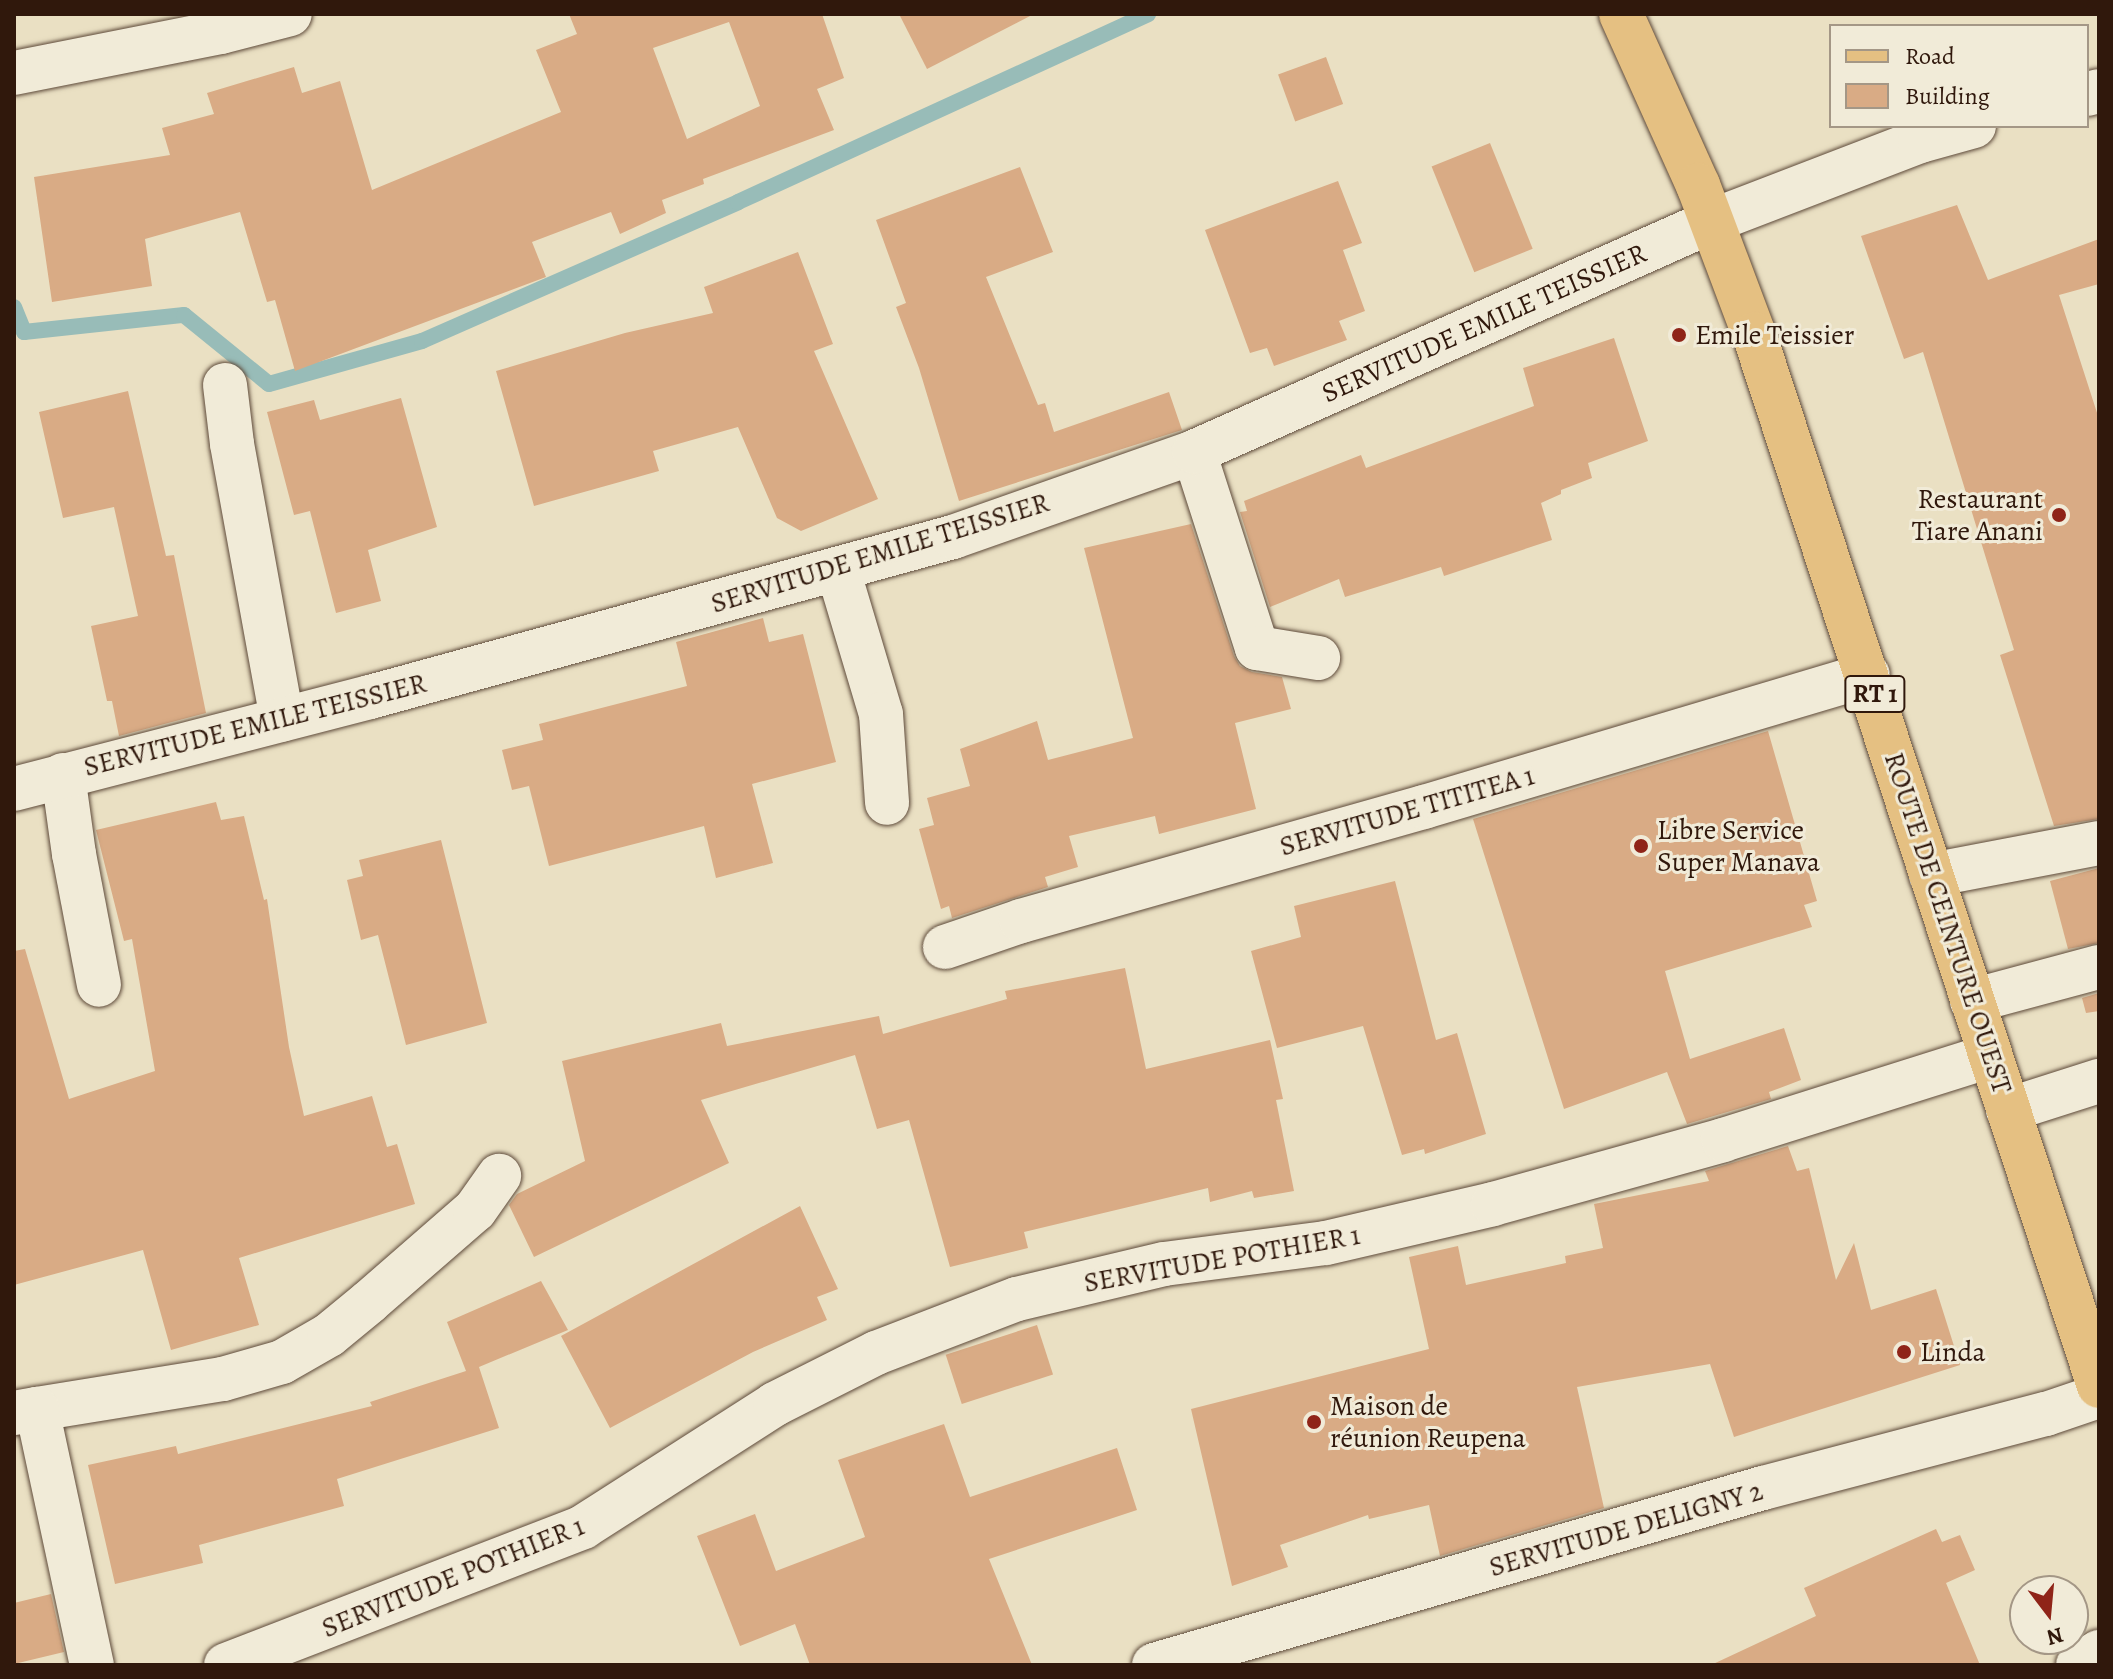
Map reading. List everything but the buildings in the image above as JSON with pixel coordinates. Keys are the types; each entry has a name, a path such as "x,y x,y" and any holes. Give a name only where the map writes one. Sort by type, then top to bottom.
{"main road":[{"name":"ROUTE DE CEINTURE OUEST","path":"1621,14 1712,221 1754,334 2099,1386"}],"street":[{"path":"14,73 221,32 290,14"},
{"name":"SERVITUDE EMILE TEISSIER","path":"14,789 953,537 1194,452 1712,221 1920,141 1967,128"},
{"path":"225,385 232,444 282,719"},
{"path":"1194,452 1257,648 1318,658"},
{"path":"838,570 881,714 887,803"},
{"name":"SERVITUDE TITITEA 1","path":"945,947 1021,921 1439,803 1868,675"},
{"path":"883,736 917,765"},
{"path":"63,775 99,985"},
{"path":"1931,875 2099,843"},
{"path":"1972,1001 2099,967"},
{"name":"SERVITUDE POTHIER 1","path":"226,1665 583,1527 775,1404 876,1353 1017,1299 1164,1264 1326,1243 1493,1204 1723,1140 1990,1056"},
{"path":"2008,1110 2099,1081"},
{"path":"92,1665 26,1411 223,1379 282,1362 329,1335 403,1272 475,1210 499,1176"},
{"name":"SERVITUDE DELIGNY 2","path":"1154,1665 1763,1488 2031,1419 2099,1396"},
{"path":"2078,1665 2099,1652"}],"waterway":[{"path":"14,307 24,332 184,315 269,384 422,341 738,202 1148,14"}],"place":[{"name":"Emile Teissier","path":"1679,335"},
{"name":"Restaurant Tiare Anani","path":"2059,515"},
{"name":"Libre Service Super Manava","path":"1641,846"},
{"name":"Linda","path":"1904,1352"},
{"name":"Maison de réunion Reupena","path":"1314,1422"}]}
